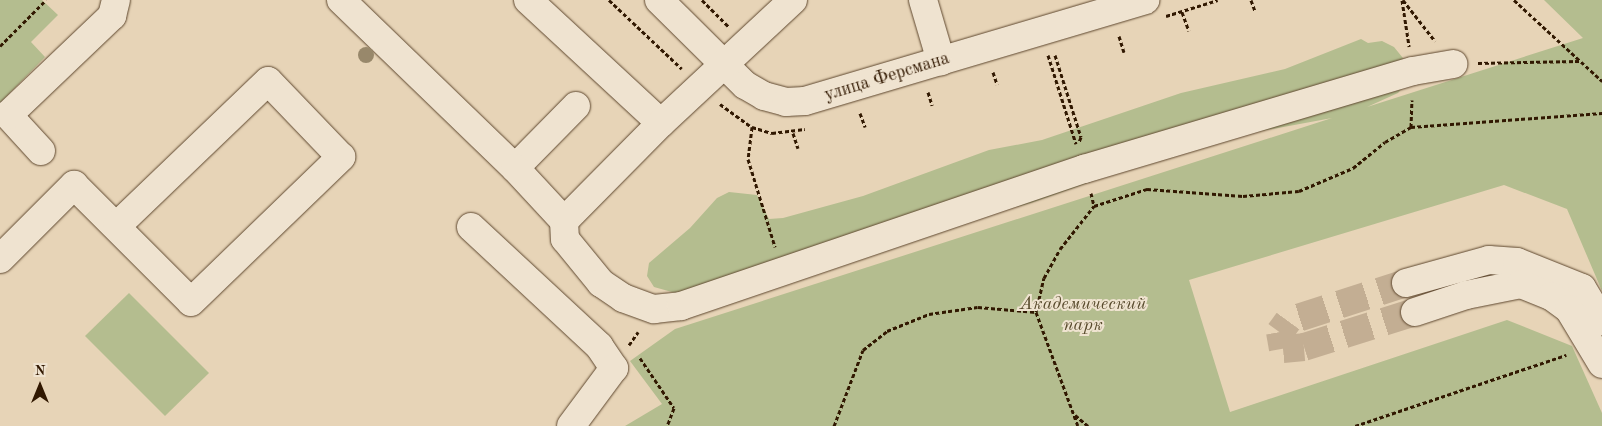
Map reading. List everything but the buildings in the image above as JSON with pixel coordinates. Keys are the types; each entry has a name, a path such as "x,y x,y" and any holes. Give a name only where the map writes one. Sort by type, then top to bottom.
{"street":[{"path":"41,151 8,115 112,16 116,0"},
{"path":"341,0 515,168 564,221 565,239 601,283 623,298 654,309 681,306 1084,169 1413,71 1453,64"},
{"path":"528,0 661,123"},
{"path":"564,221 661,123 726,66 793,0"},
{"path":"923,0 941,61"},
{"name":"улица Ферсмана","path":"666,2 745,85 764,96 796,101 941,61 1145,0"},
{"path":"0,259 74,185 117,226 190,302 341,157 268,81 117,226"},
{"path":"515,168 576,106"},
{"path":"471,227 599,346 614,368 571,426"},
{"path":"1406,283 1473,263 1517,262 1582,288 1602,321"},
{"path":"1415,312 1466,294 1521,284 1551,296 1569,309 1602,364"}],"path":[{"path":"0,46 46,0"},
{"path":"702,0 747,46"},
{"path":"1251,0 1255,11"},
{"path":"1402,0 1453,64 1580,61"},
{"path":"1402,0 1413,71"},
{"path":"1514,0 1602,81"},
{"path":"1182,12 1189,31"},
{"path":"1118,32 1124,52"},
{"path":"1054,52 1081,137 1077,147"},
{"path":"1047,54 1058,89"},
{"path":"993,71 997,84"},
{"path":"928,92 932,105"},
{"path":"860,113 864,127"},
{"path":"1078,426 1036,312 1044,278 1060,249 1094,206 1147,189 1243,196 1299,191 1353,168 1385,142 1411,127 1602,113"},
{"path":"752,127 748,159 783,271"},
{"path":"793,133 798,148"},
{"path":"834,426 863,350 887,331 929,314 978,307 1036,312"},
{"path":"614,368 654,309"},
{"path":"630,344 674,408 668,425"},
{"path":"1356,426 1575,352"},
{"path":"1074,415 1088,426"}],"green space":[{"path":"0,0 42,0 58,15 31,42 45,57 0,103"},
{"name":"Академический парк","path":"1544,0 1602,0 1602,291 1567,209 1504,185 1189,280 1230,412 1507,320 1572,346 1602,413 1602,426 625,426 662,404 630,361 675,329 1332,118 1207,141 1031,203 679,294 654,287 647,276 649,263 690,228 717,198 729,192 757,195 769,219 783,218 863,196 989,150 1042,140 1181,93 1285,69 1361,39 1368,43 1382,41 1394,47 1411,68 1407,83 1398,93 1367,107 1583,38"},
{"path":"129,293 209,373 165,416 85,336"}],"tunnel":[{"path":"1406,283 1288,321 1280,332 1283,349 1304,347 1415,312"}]}
